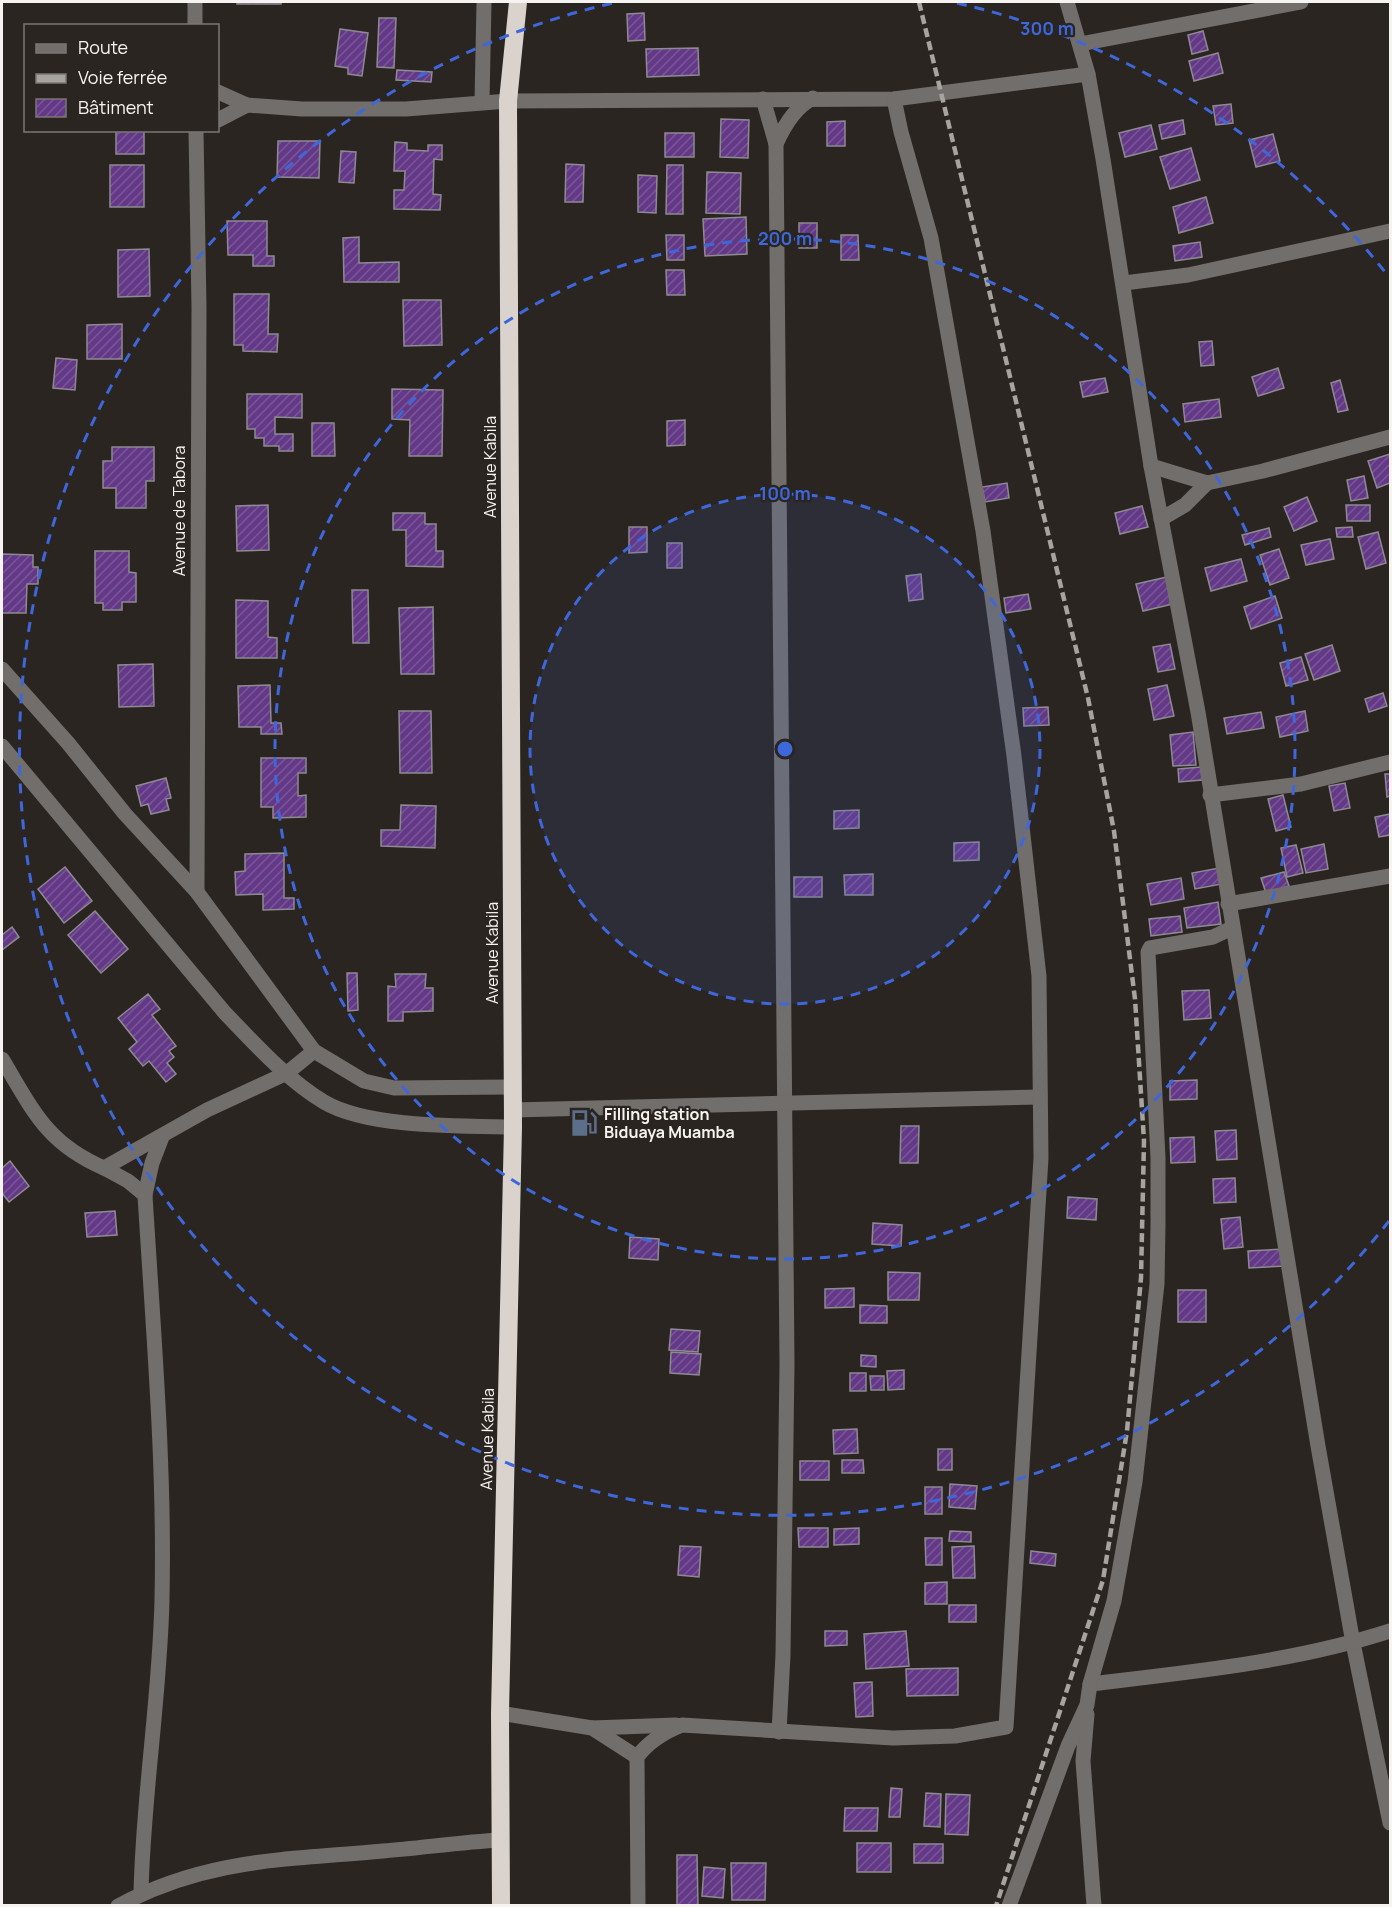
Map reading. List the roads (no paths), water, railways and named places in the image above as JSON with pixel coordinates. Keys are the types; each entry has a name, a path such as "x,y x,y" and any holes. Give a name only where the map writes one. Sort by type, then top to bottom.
{"highway":[{"name":"Avenue Kabila","path":"501,1905 500,1713 513,1119 508,101 518,2"}],"street":[{"path":"195,2 195,24"},
{"path":"482,102 484,2"},
{"path":"1067,2 1088,74 1124,283 1151,466 1198,712 1228,904 1353,1643 1390,1823"},
{"path":"1080,44 1283,3 1301,2"},
{"path":"219,92 247,105 374,109 441,107 508,101 894,99 1088,74"},
{"path":"776,144 804,102 813,98"},
{"path":"763,99 776,144 787,1376 783,1655 779,1732"},
{"path":"500,1713 592,1728 682,1725 893,1738 955,1736 1006,1727 1040,1189 1039,976 994,605 931,238 900,132 894,99"},
{"path":"219,119 247,105"},
{"name":"Avenue de Tabora","path":"196,138 199,308 196,892"},
{"path":"1124,283 1188,275 1390,231"},
{"path":"1151,466 1207,483 1263,471 1390,437"},
{"path":"1161,519 1185,505 1207,483"},
{"path":"2,669 196,892 314,1051 364,1081 394,1088 512,1087"},
{"path":"2,746 225,1013 287,1073 325,1102 360,1114 419,1124 784,1103 1040,1097"},
{"path":"1210,795 1301,784 1390,762"},
{"path":"1228,904 1390,876"},
{"path":"1094,1905 1083,1761 1087,1705 1090,1684 1114,1601 1135,1482 1157,1284 1158,1158 1148,952 1150,948 1213,937 1232,928"},
{"path":"104,1168 246,1090 287,1073 314,1051"},
{"path":"2,1059 37,1119 55,1139 82,1158 128,1181 145,1195"},
{"path":"141,1893 143,1831 162,1602 163,1527 145,1195 152,1163 162,1137"},
{"path":"1090,1684 1299,1655 1353,1643 1390,1631"},
{"path":"1009,1905 1068,1746 1087,1705"},
{"path":"638,1905 637,1756 653,1740 682,1725"},
{"path":"592,1728 637,1756"},
{"path":"118,1905 184,1876 252,1862 501,1840"}],"railway":[{"path":"919,2 1088,698 1114,831 1135,999 1144,1141 1141,1278 1127,1431 1103,1580 996,1906"}],"place":[{"name":"Filling station Biduaya Muamba","path":"584,1123"}]}
